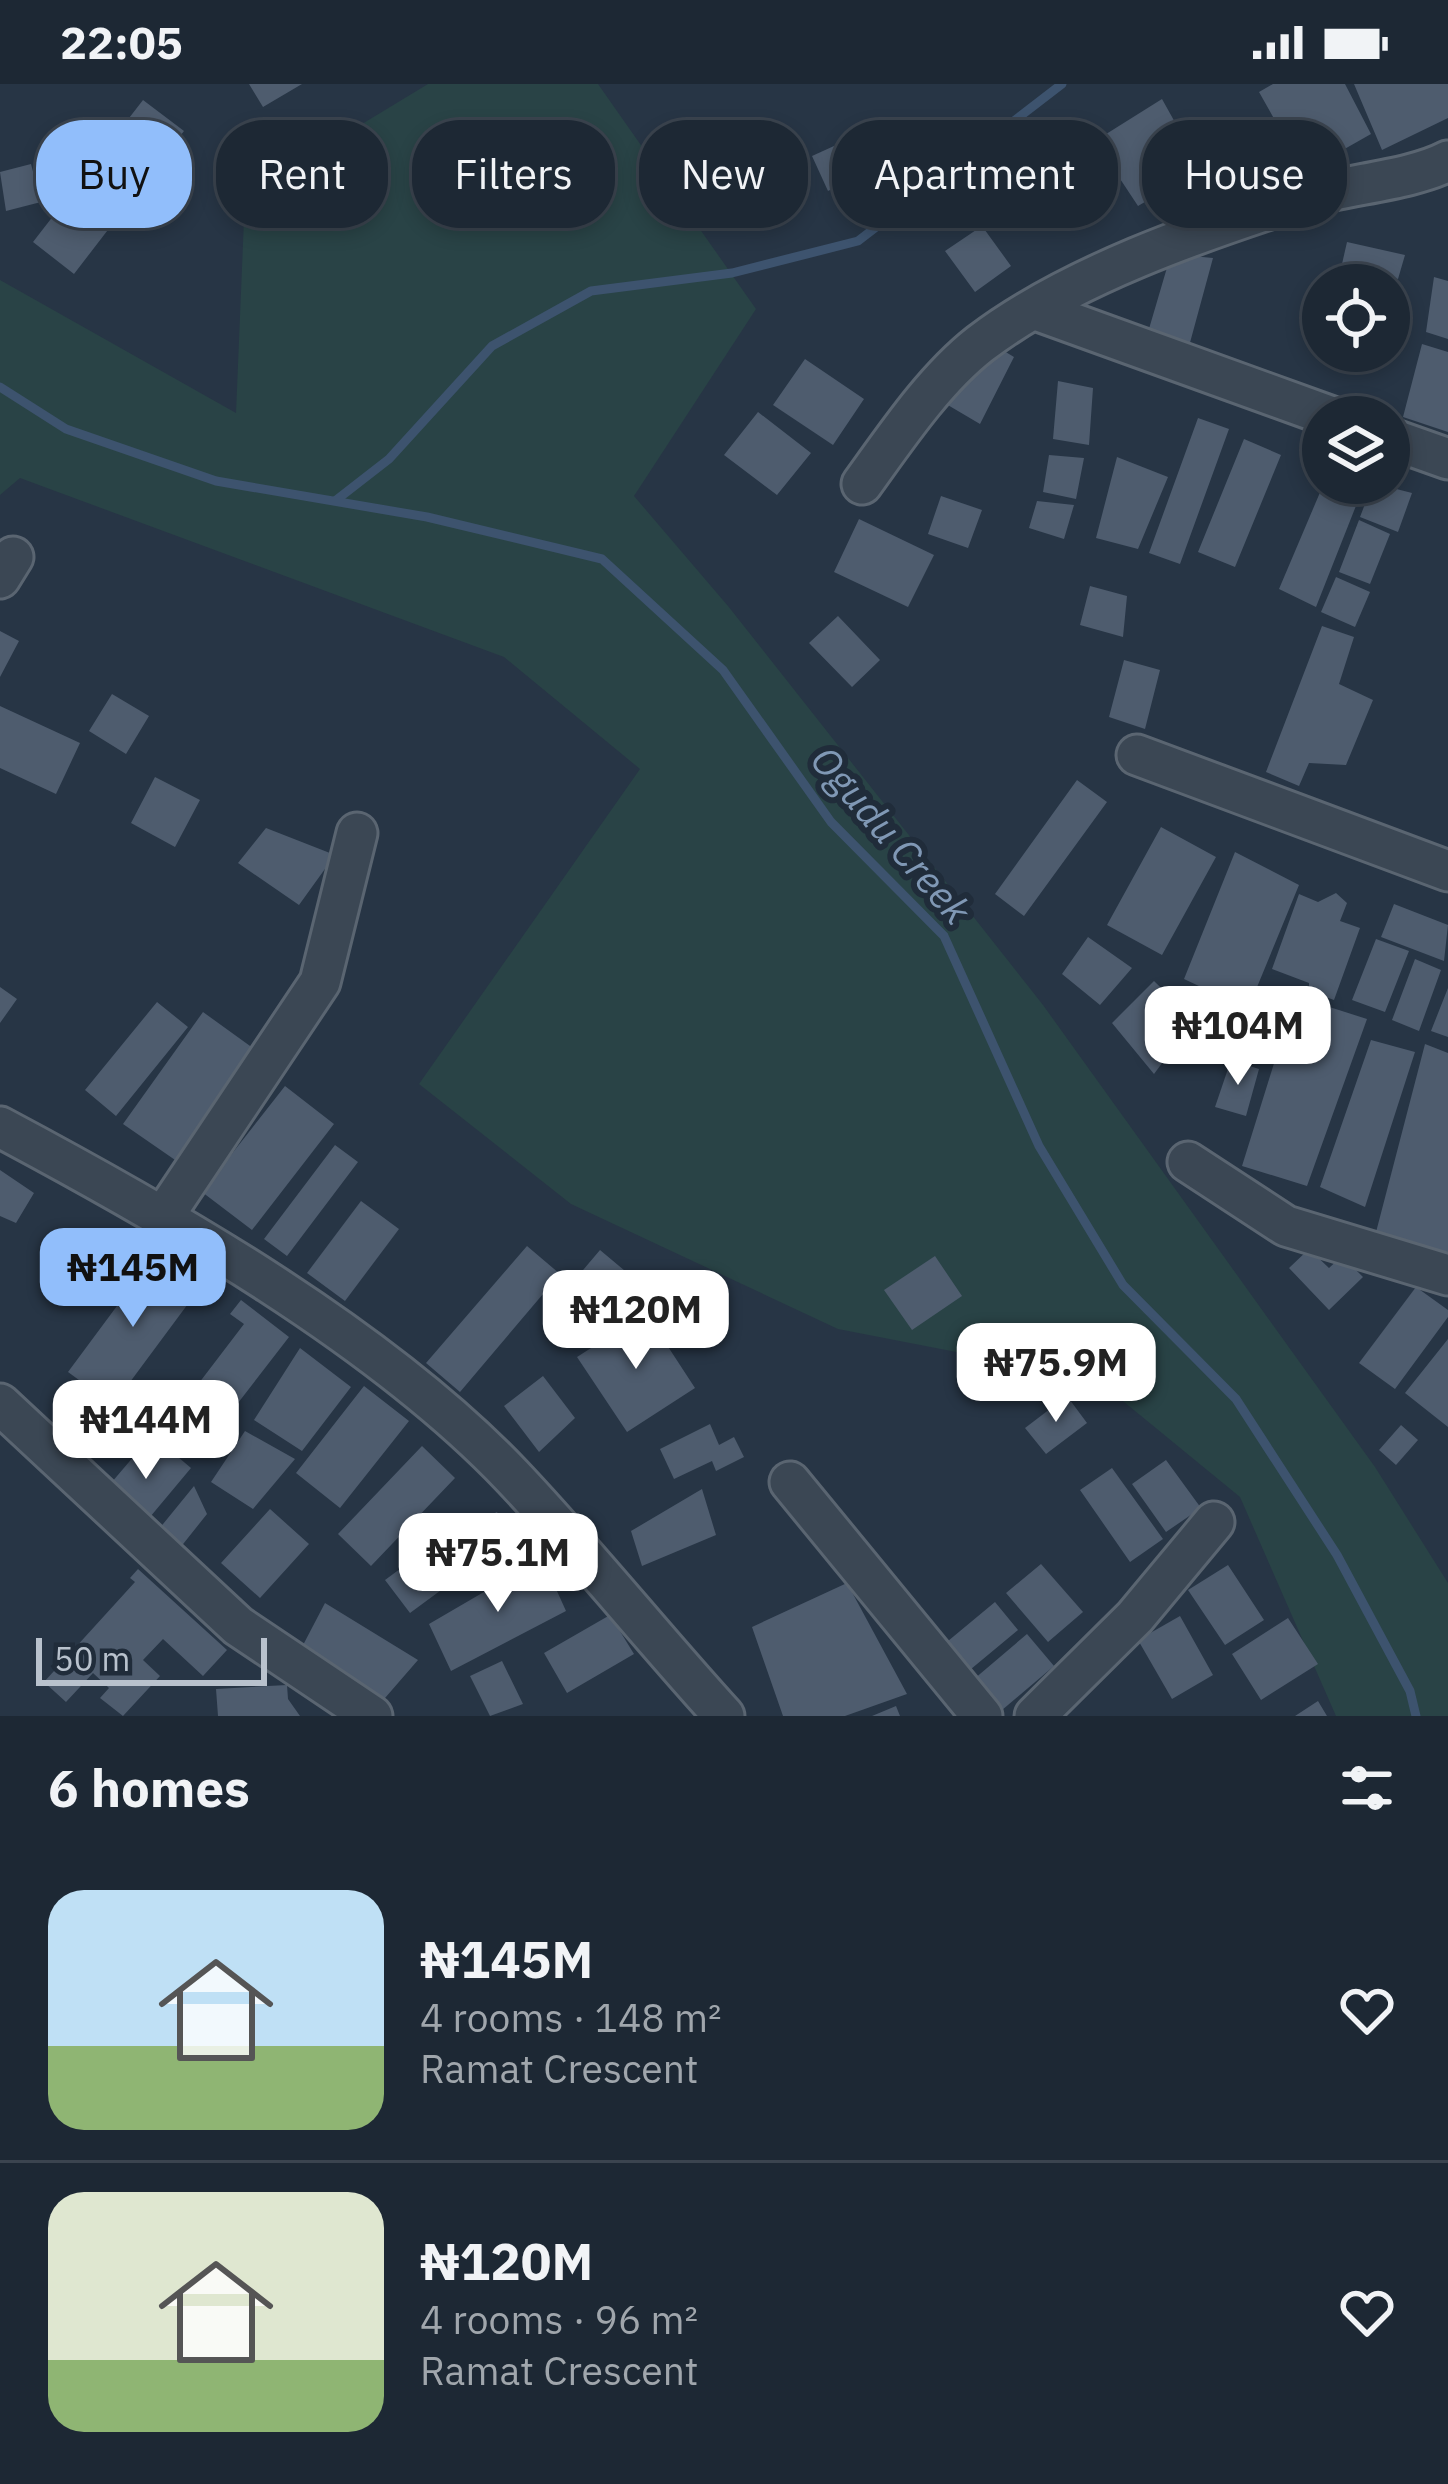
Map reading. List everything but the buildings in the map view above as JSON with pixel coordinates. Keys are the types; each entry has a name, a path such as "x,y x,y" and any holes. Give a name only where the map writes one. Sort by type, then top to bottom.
{"street":[{"path":"862,484 900,430 978,345 1036,310 1184,236 1349,184 1448,161"},
{"path":"1036,310 1302,406"},
{"path":"1410,445 1448,459"},
{"path":"1137,754 1448,871"},
{"path":"163,1217 320,982 357,833"},
{"path":"0,1127 163,1217 370,1353 441,1410 512,1476 724,1716"},
{"path":"1188,1162 1286,1226 1448,1275"},
{"path":"0,1404 238,1626 372,1716"},
{"path":"790,1483 982,1716"},
{"path":"1035,1716 1135,1617 1214,1522"}],"green space":[{"path":"428,84 598,84 639,142 639,228 699,228 756,309 634,496 728,606 1043,1005 1375,1467 1448,1583 1448,1716 1336,1716 1240,1497 1096,1379 838,1329 571,1204 419,1084 640,769 504,657 20,478 0,495 0,280 236,413 244,228 388,228 388,120 369,120"}],"waterway":[{"path":"335,501 389,459 492,346 591,291 732,273 858,241 1062,84"},
{"name":"Ogudu Creek","path":"0,387 66,429 216,481 427,517 602,559 723,670 831,822 944,936 1039,1146 1123,1285 1236,1399 1337,1555 1410,1691 1416,1716"}]}
